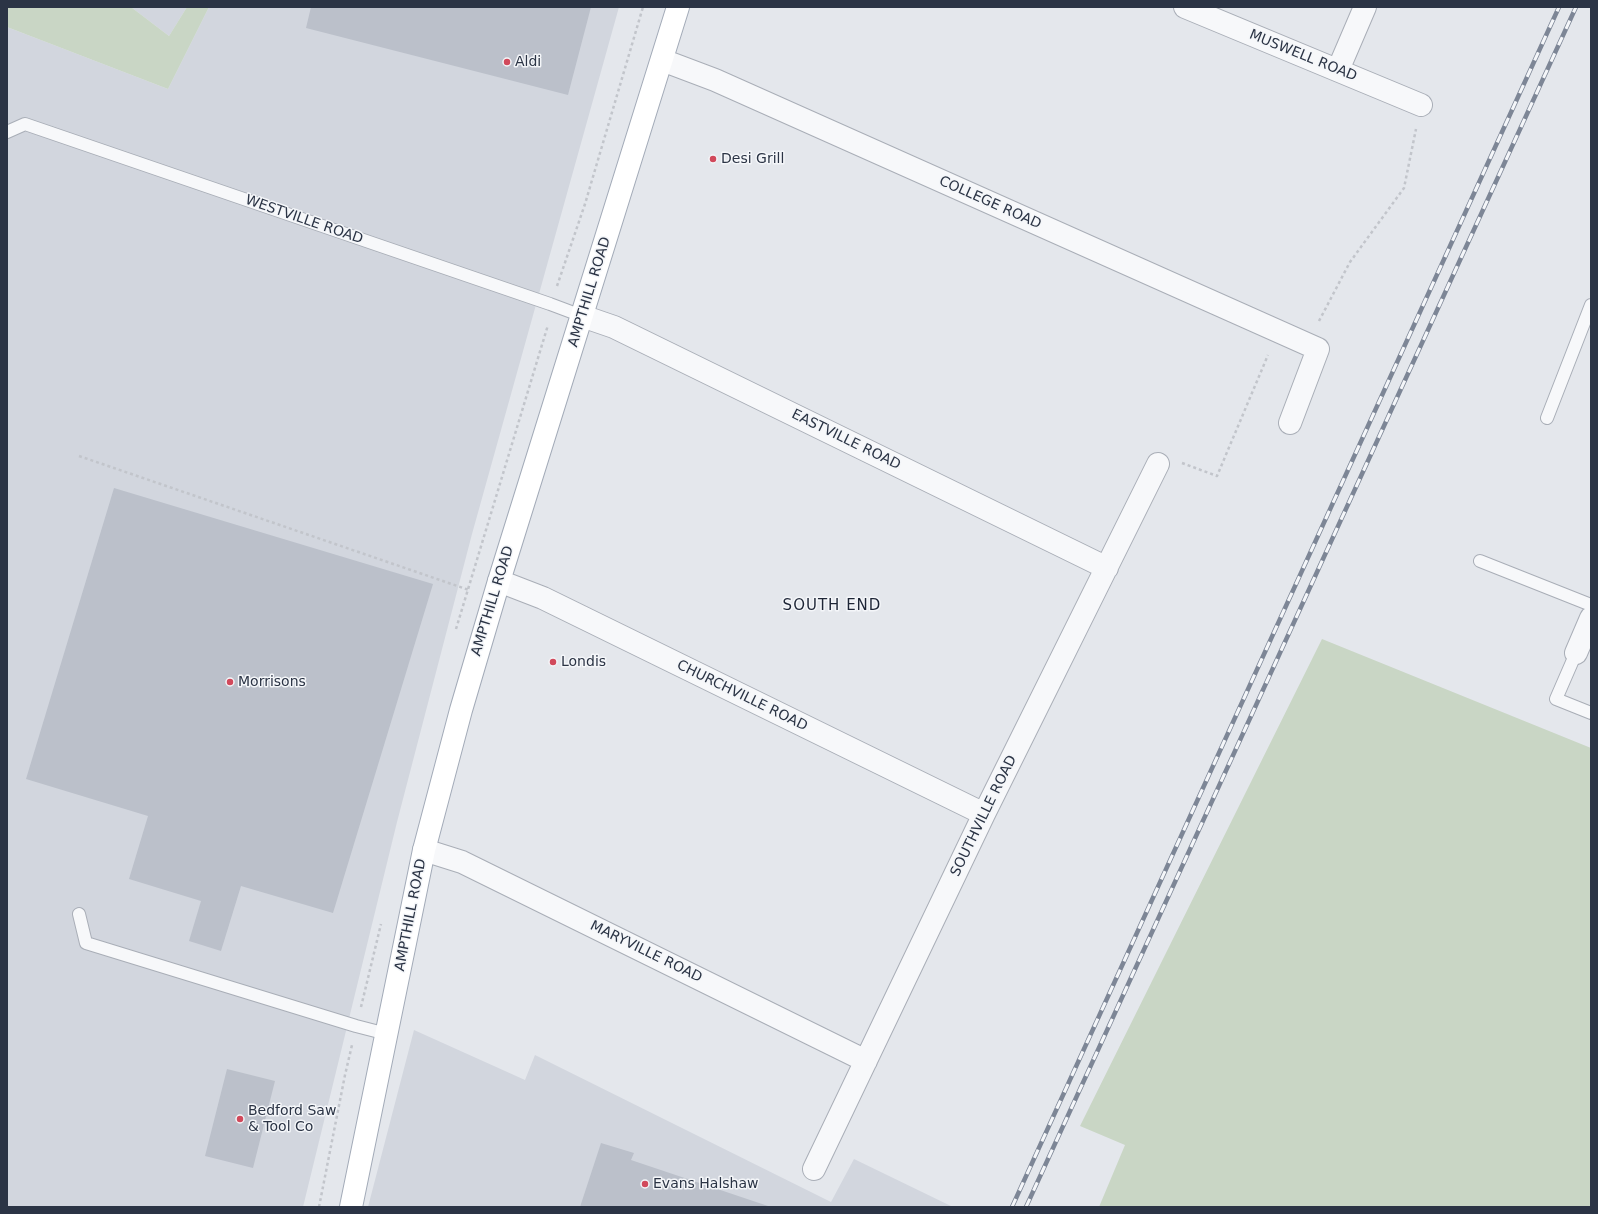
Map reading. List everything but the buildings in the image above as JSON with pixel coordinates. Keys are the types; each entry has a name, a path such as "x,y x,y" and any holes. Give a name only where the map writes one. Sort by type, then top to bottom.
{"main road":[{"name":"AMPTHILL ROAD","path":"351,1207 424,850 461,710 496,590 678,7"}],"street":[{"name":"MUSWELL ROAD","path":"1185,7 1421,105"},
{"path":"1338,70 1365,7"},
{"name":"COLLEGE ROAD","path":"662,60 715,80 1312,346"},
{"name":"EASTVILLE ROAD","path":"582,316 614,327 1107,568"},
{"path":"1290,423 1312,346"},
{"name":"SOUTHVILLE ROAD","path":"814,1168 984,814 1158,464"},
{"name":"CHURCHVILLE ROAD","path":"496,590 543,598 984,814"},
{"path":"1576,653 1591,618"},
{"name":"MARYVILLE ROAD","path":"424,850 462,862 866,1060"}],"lane":[{"name":"WESTVILLE ROAD","path":"7,132 25,124 543,301 582,316"},
{"path":"1546,418 1591,305"},
{"path":"1480,561 1591,605"},
{"path":"1576,653 1556,699 1591,713"},
{"path":"79,914 86,943 356,1026 387,1034"}],"path":[{"path":"1312,346 1350,262 1404,188 1421,105"},
{"path":"1158,464 1174,460 1217,476 1278,332"},
{"path":"79,456 496,590"}],"shaded area":[{"path":"131,7 187,7 169,36"},
{"path":"209,7 619,7 472,534 397,822 303,1207 7,1207 7,27 168,89"},
{"path":"414,1030 525,1080 535,1055 831,1202 854,1159 953,1207 368,1207"}],"green space":[{"path":"7,7 131,7 169,36 187,7 209,7 168,89 7,27"},
{"path":"1322,639 1591,748 1591,1207 1099,1207 1125,1145 1080,1126"}],"railway":[{"path":"1012,1207 1559,7"},
{"path":"1026,1207 1576,7"}],"place":[{"name":"Aldi","path":"507,62"},
{"name":"Desi Grill","path":"713,159"},
{"name":"Londis","path":"553,662"},
{"name":"Morrisons","path":"230,682"},
{"name":"Bedford Saw & Tool Co","path":"240,1119"},
{"name":"Evans Halshaw","path":"645,1184"}],"district":[{"name":"SOUTH END","path":"832,606"}]}
